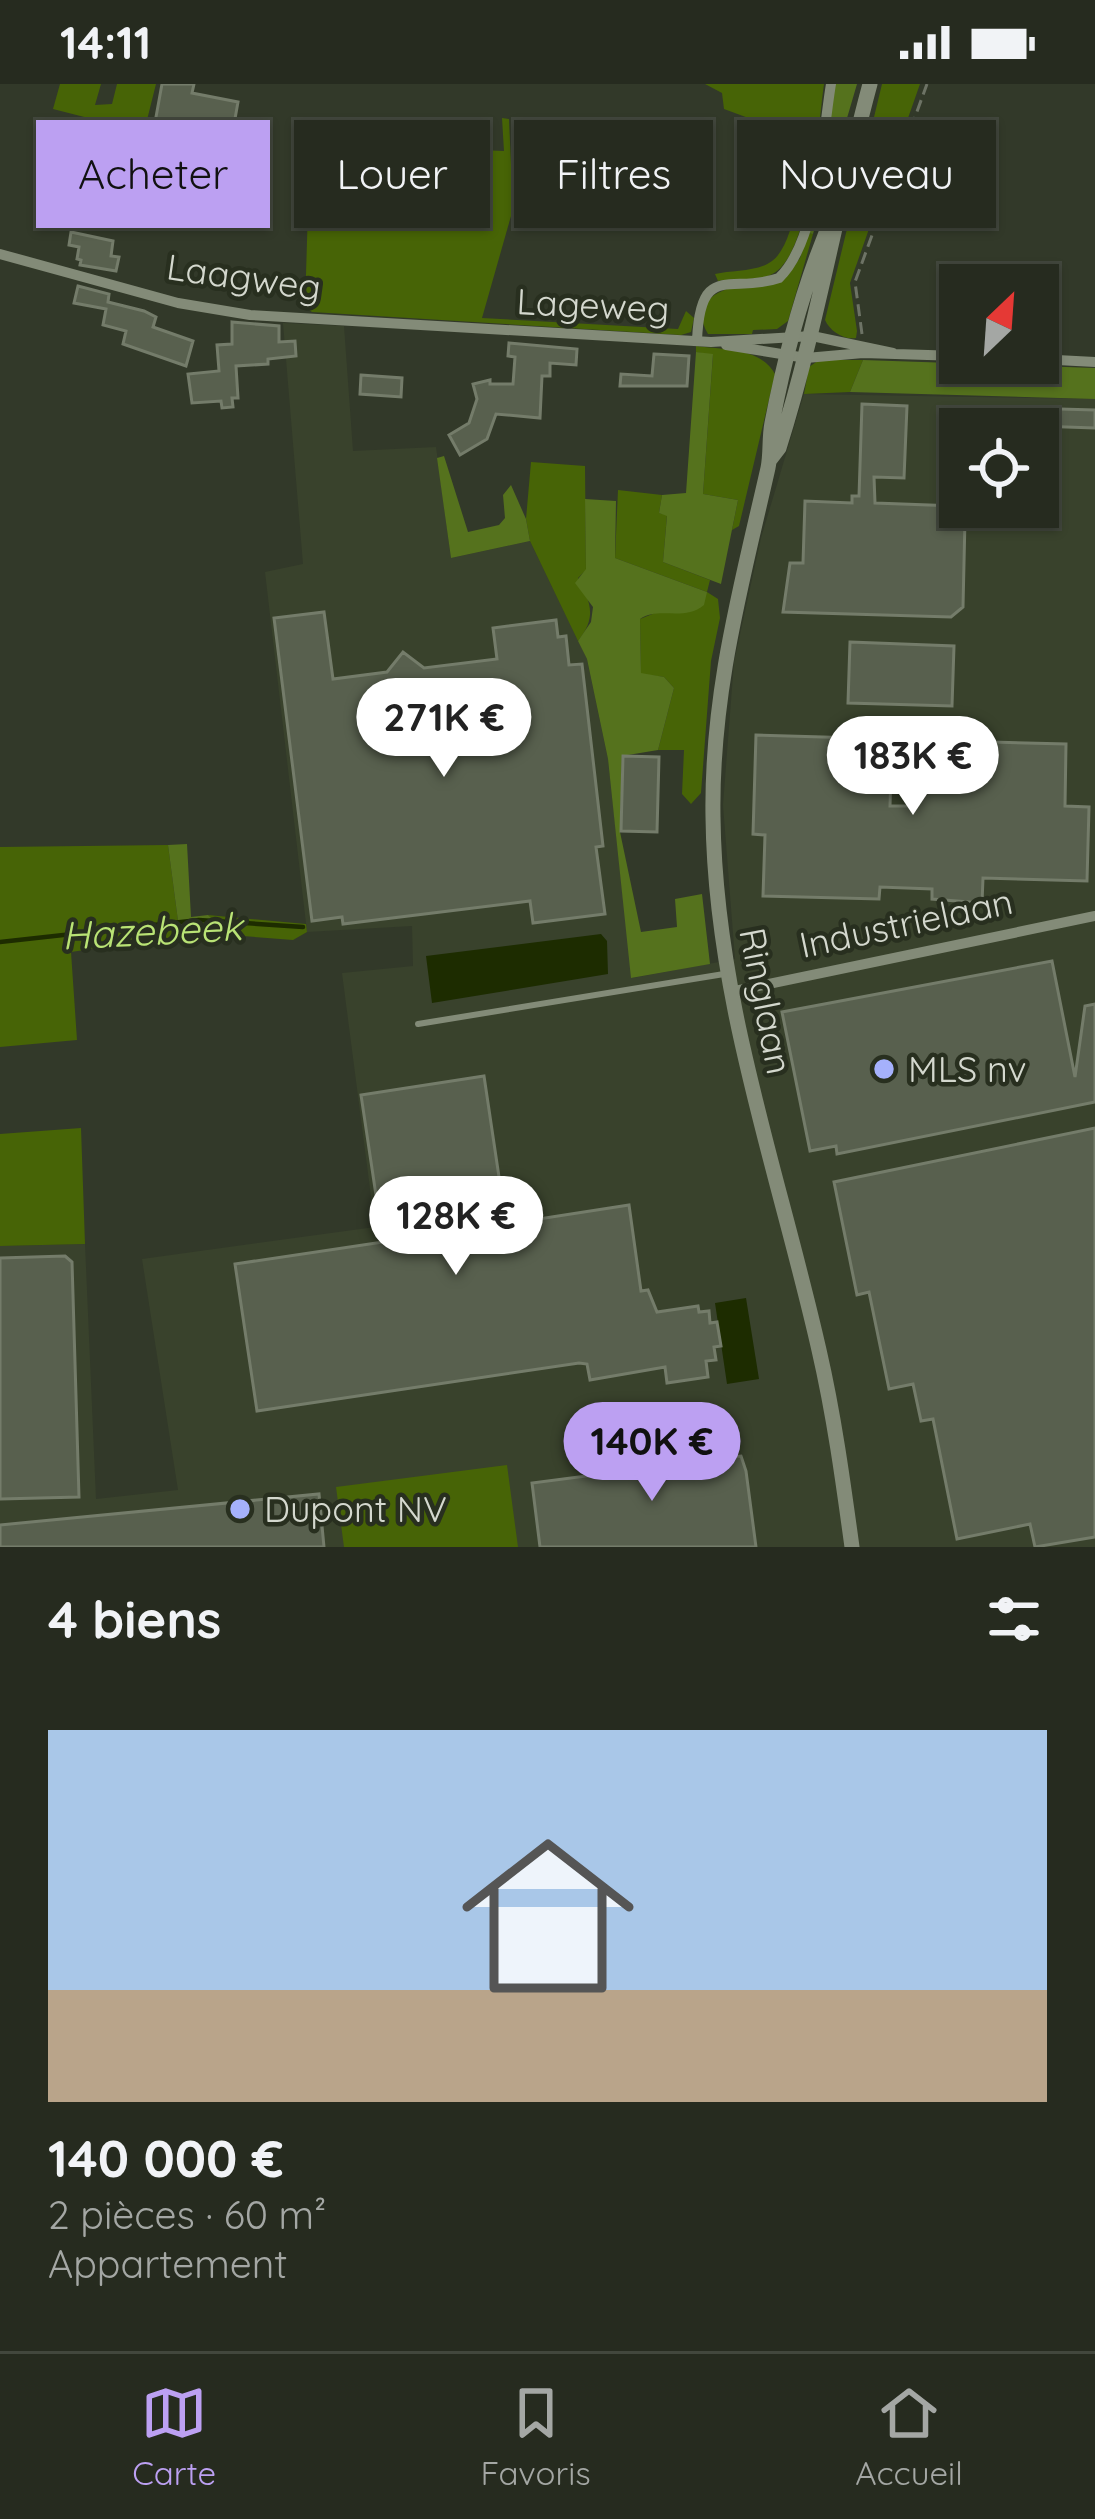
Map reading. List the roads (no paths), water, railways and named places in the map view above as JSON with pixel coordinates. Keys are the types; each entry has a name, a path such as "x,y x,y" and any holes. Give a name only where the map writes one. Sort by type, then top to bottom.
{"main road":[{"name":"Ringlaan","path":"860,120 870,84"},
{"name":"Ringlaan","path":"827,228 792,337 770,432 770,461 728,633 717,710 714,850 730,992 819,1351 852,1547"},
{"name":"Ringlaan","path":"770,461 779,448 806,358 834,228"}],"street":[{"name":"Lageweg","path":"704,341 699,314 707,296 721,285 779,278 796,254 807,224 831,84"},
{"name":"Laagweg","path":"0,254 250,315 485,328"},
{"name":"Lageweg","path":"485,328 704,341 812,336 893,353"},
{"name":"Lageweg","path":"704,341 788,357 939,355"},
{"path":"1059,360 1095,362"},
{"name":"Industrielaan","path":"730,992 1095,916"}],"lane":[{"path":"418,1024 727,974"}],"waterway":[{"name":"Hazebeek","path":"0,942 199,920 303,927"}],"place":[{"name":"MLS nv","path":"884,1069"},
{"name":"Dupont NV","path":"240,1509"}]}
